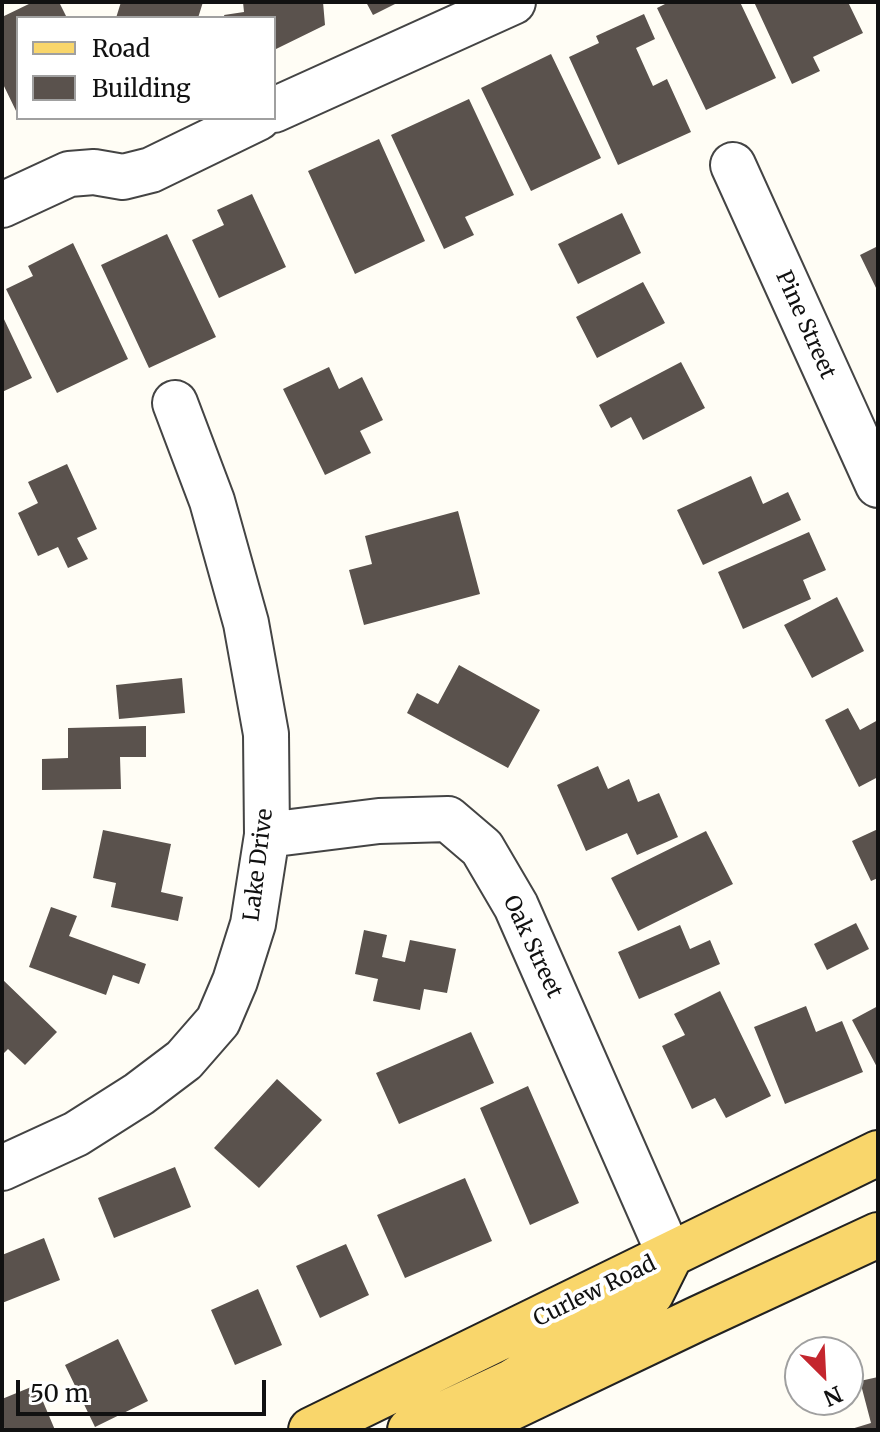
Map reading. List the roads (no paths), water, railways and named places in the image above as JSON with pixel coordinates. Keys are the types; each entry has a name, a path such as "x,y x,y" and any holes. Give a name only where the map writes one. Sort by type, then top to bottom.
{"main road":[{"name":"Curlew Road","path":"311,1430 878,1153"},
{"path":"465,1430 878,1235"},
{"path":"410,1430 512,1382 589,1334 623,1318 651,1294 670,1256"}],"street":[{"path":"276,109 513,2"},
{"path":"2,205 69,174 94,172 123,177 151,170 254,120"},
{"name":"Pine Street","path":"733,165 878,485"},
{"name":"Lake Drive","path":"2,1168 76,1134 139,1094 184,1060 218,1021 235,981 253,924 267,835 266,734 246,623 212,501 175,403"},
{"name":"Oak Street","path":"267,835 379,821 448,819 482,848 516,906 670,1256"}]}
